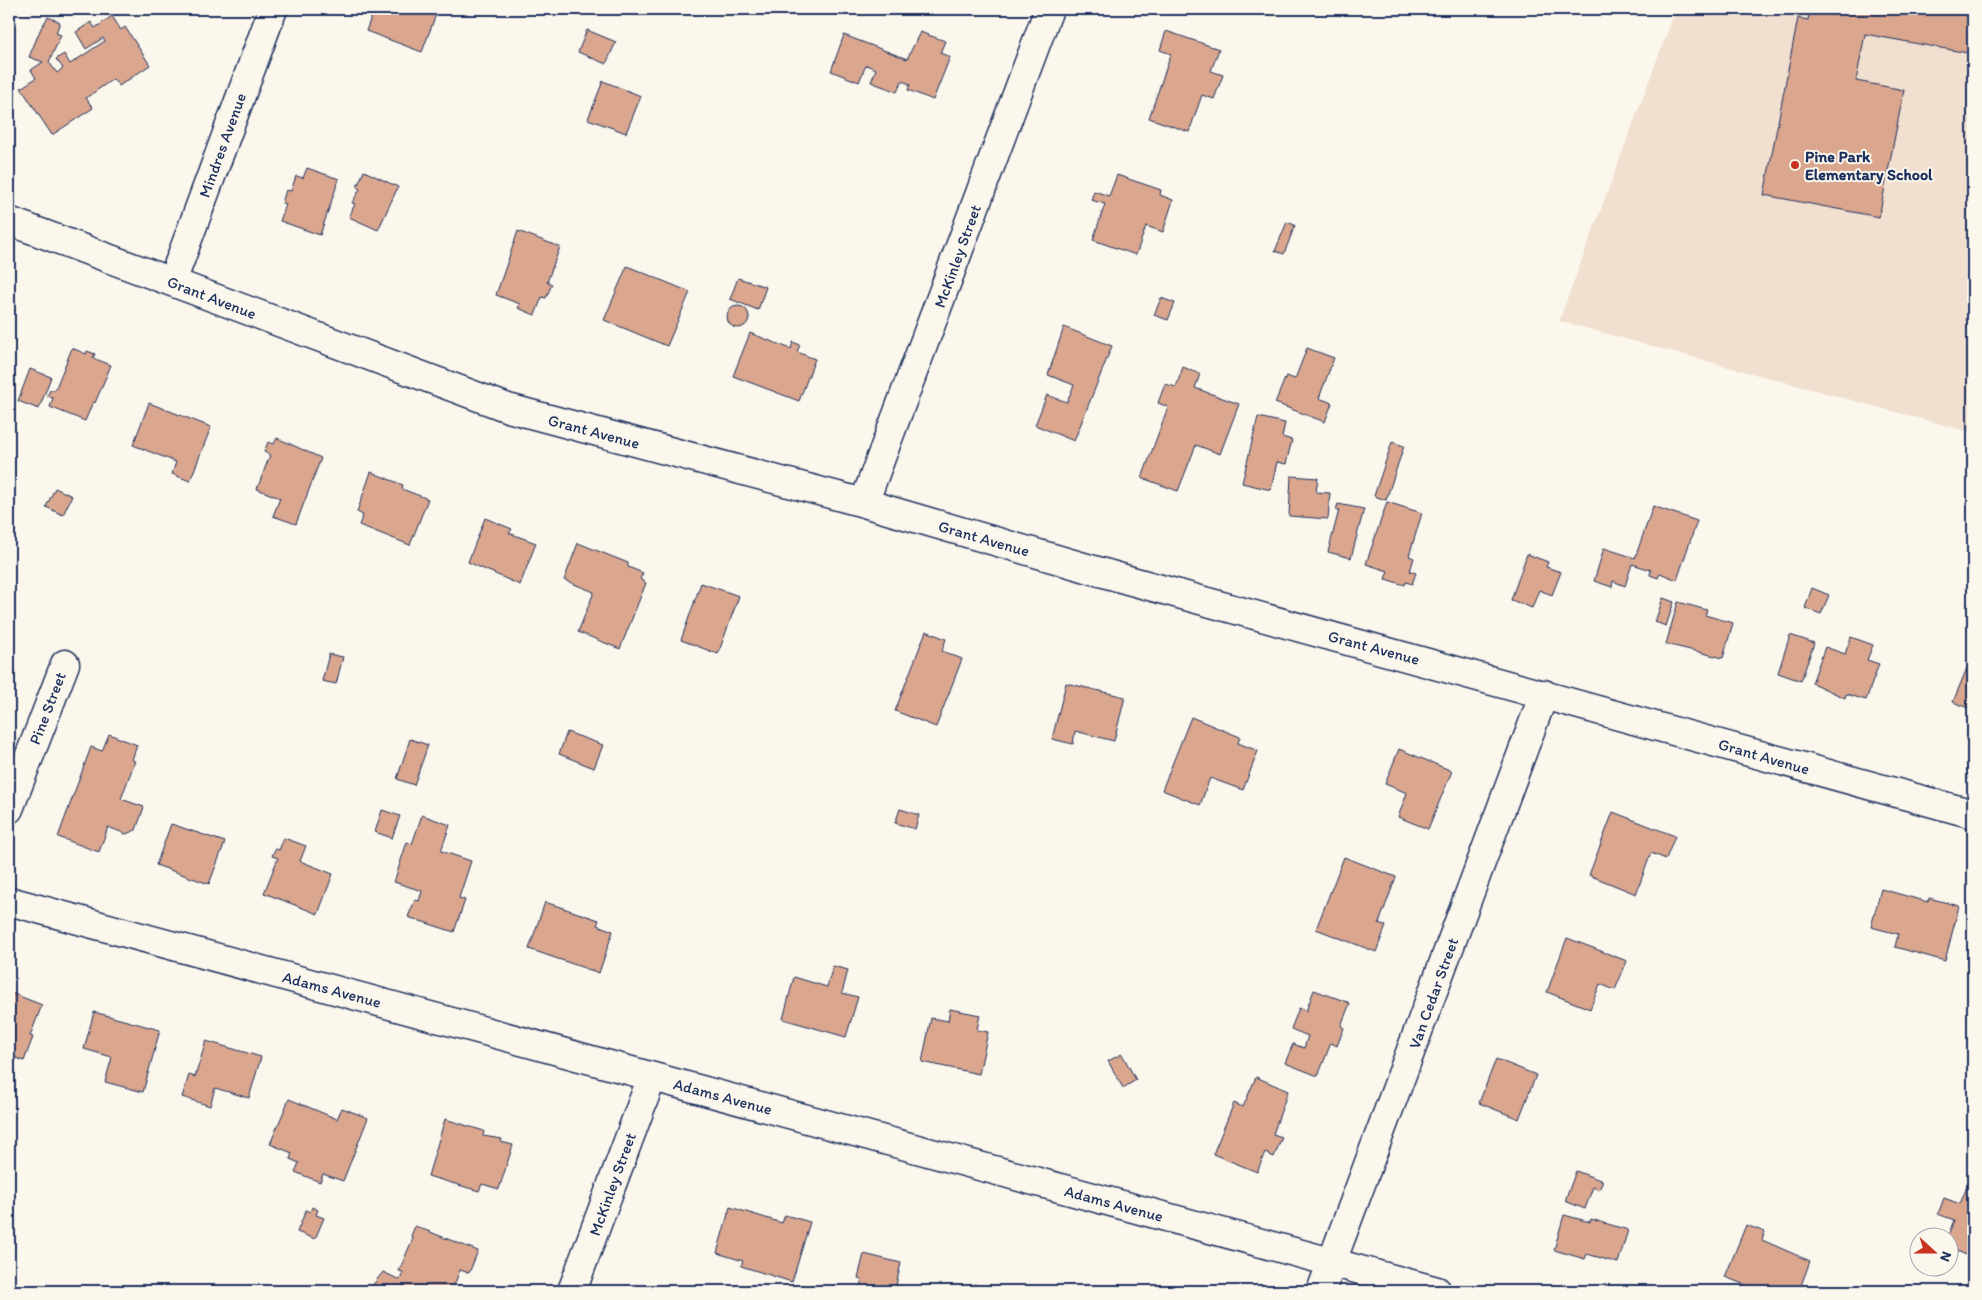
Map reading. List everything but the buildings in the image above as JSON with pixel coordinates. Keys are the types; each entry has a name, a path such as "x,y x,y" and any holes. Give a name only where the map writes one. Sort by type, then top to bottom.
{"street":[{"name":"Mindres Avenue","path":"172,282 273,9"},
{"name":"McKinley Street","path":"864,503 1049,9"},
{"name":"Grant Avenue","path":"9,221 508,408 864,503 1128,580 1973,814"},
{"name":"Pine Street","path":"9,809 64,664"},
{"name":"Van Cedar Street","path":"1321,1291 1544,694"},
{"name":"Adams Avenue","path":"9,901 1437,1291"},
{"name":"McKinley Street","path":"572,1291 652,1076"}],"shaded area":[{"name":"Pine Park Elementary School","path":"1676,9 1973,9 1973,433 1559,321"}],"place":[{"name":"Pine Park Elementary School","path":"1795,165"}]}
